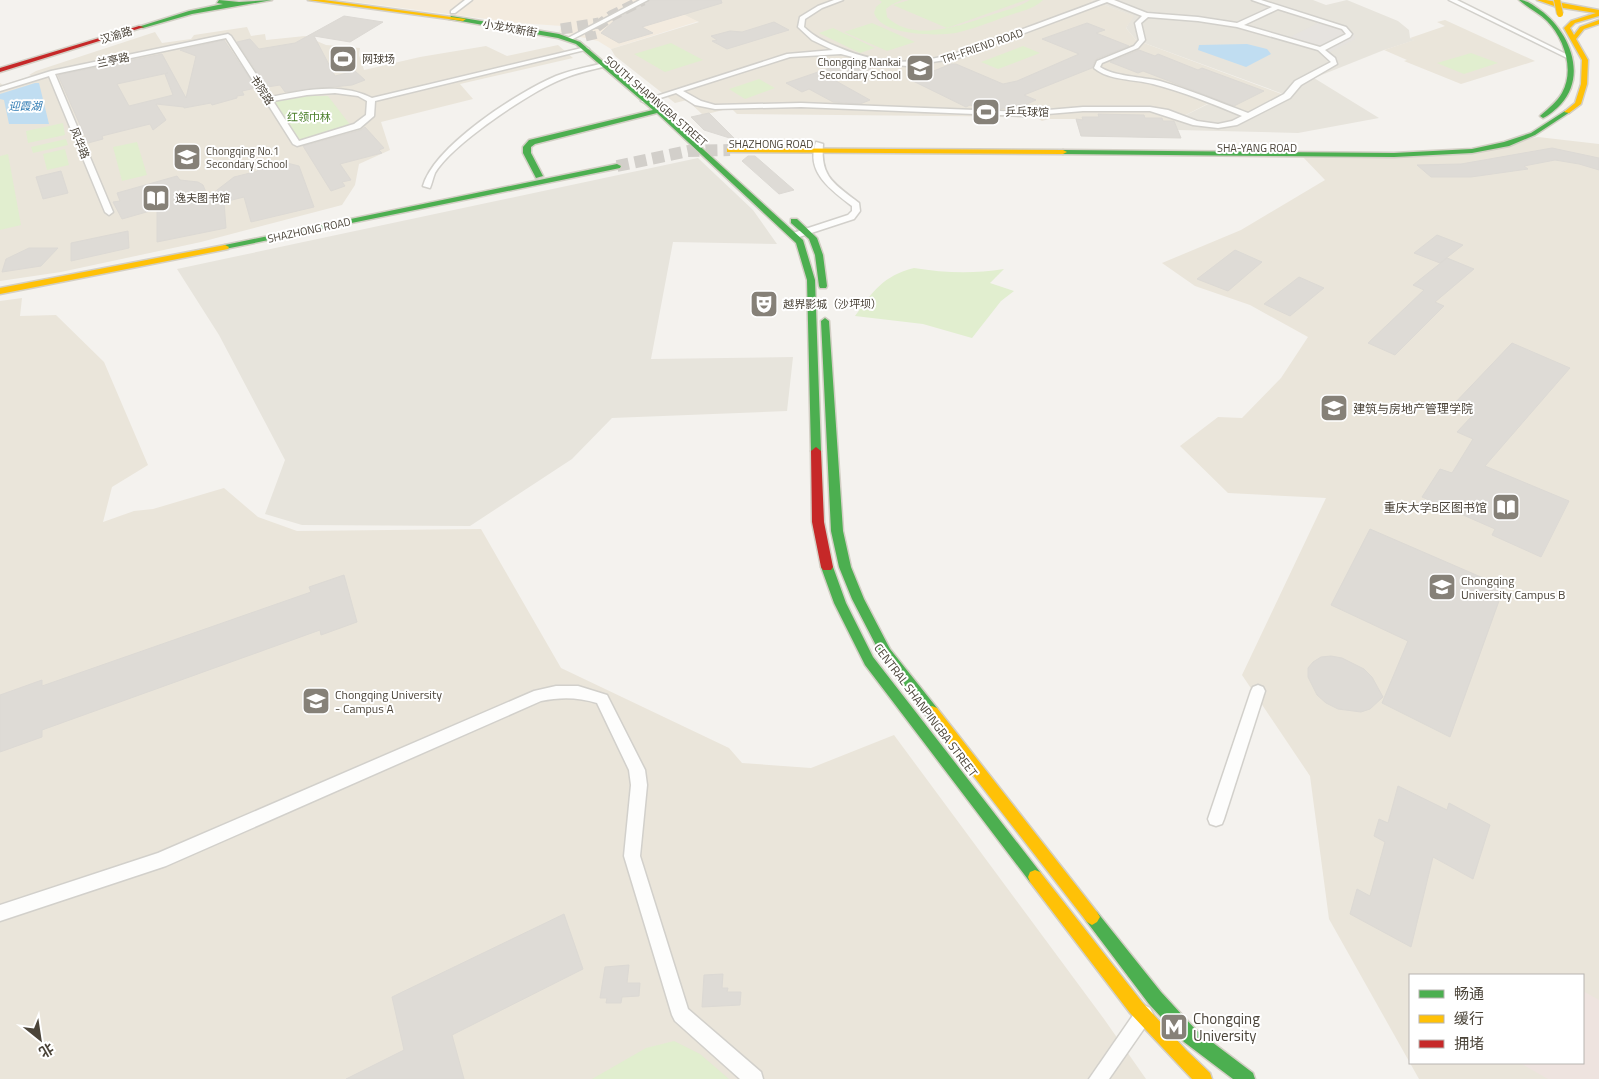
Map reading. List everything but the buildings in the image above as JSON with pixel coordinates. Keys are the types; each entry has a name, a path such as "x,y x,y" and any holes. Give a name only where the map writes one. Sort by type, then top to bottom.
{"main road":[{"name":"汉渝路","path":"0,68 191,9 210,0"},
{"path":"216,0 232,4"},
{"name":"汉渝路","path":"0,68 191,12 232,4 269,0"},
{"name":"小龙坎新街","path":"311,0 561,29"},
{"path":"1509,0 1550,21"},
{"name":"SHA-YANG ROAD","path":"818,147 1430,149 1462,146 1496,139 1521,129 1542,117 1562,99 1569,82 1569,57 1562,39 1550,21 1522,0"},
{"path":"1530,0 1540,8 1550,21"},
{"path":"1540,0 1599,13"},
{"path":"1548,0 1574,6 1599,8"},
{"name":"SHA-YANG ROAD","path":"818,147 1394,155 1472,151 1506,144 1533,134 1578,104 1584,84 1585,60 1560,14 1557,0"},
{"path":"1562,0 1599,8"},
{"path":"1567,28 1573,22 1599,13"},
{"name":"小龙坎新街","path":"452,15 569,39"},
{"path":"1573,40 1582,28 1599,22"},
{"name":"SOUTH SHAPINGBA STREET","path":"569,39 589,45 604,56 650,99 809,235"},
{"name":"SOUTH SHAPINGBA STREET","path":"589,45 604,65 650,99 658,111 790,232"},
{"path":"540,176 527,153 527,147 532,142 658,111"},
{"name":"SHAZHONG ROAD","path":"726,147 818,147"},
{"name":"SHAZHONG ROAD","path":"0,284 61,274 540,176 615,164 120,269 0,291"},
{"name":"CENTRAL SHANPINGBA STREET","path":"790,232 800,242 806,255 811,280 818,522 827,567 840,603 869,661 1142,1016 1181,1058 1204,1079"},
{"name":"CENTRAL SHANPINGBA STREET","path":"809,235 819,255 824,304 836,531 845,567 858,599 886,653 1155,998 1190,1036 1247,1079"}],"street":[{"path":"452,15 468,0"},
{"path":"569,39 645,0"},
{"path":"801,42 808,36 801,27 802,18 820,7 840,0"},
{"path":"677,91 698,103 715,107 801,105 1024,114 1083,109 1150,109 1196,123 1218,126 1234,124 1287,96 1298,83 1335,63 1321,49 1238,25 1198,18 1146,15 1108,0"},
{"name":"TRI-FRIEND ROAD","path":"808,36 852,57 886,63 938,61 956,57 1108,0"},
{"path":"1255,0 1349,31 1348,36 1321,49"},
{"path":"1452,0 1569,57"},
{"path":"1238,25 1278,7"},
{"path":"1146,15 1138,23 1142,40 1136,47 1099,62 1096,67 1109,74 1134,77 1166,85 1248,116"},
{"name":"兰亭路","path":"0,89 51,74 228,36"},
{"name":"书院路","path":"228,36 297,144 357,126 370,116 371,100"},
{"path":"269,100 339,92 365,95 371,100 589,45"},
{"path":"789,55 795,48"},
{"path":"650,99 789,55 842,52"},
{"path":"427,186 432,173 452,150 512,104 553,80 573,72 604,65"},
{"name":"风华路","path":"51,74 109,212"},
{"path":"790,232 809,235 851,216 856,211 856,205 821,176 817,166 818,147"},
{"path":"0,913 160,860 539,695 561,690 582,692 602,699 637,770 639,785 632,856 681,1015 754,1079"},
{"path":"1216,820 1258,691"},
{"path":"1098,1079 1155,998"}],"shaded area":[{"path":"340,0 667,0 699,21 611,49 598,41 559,32 562,26 518,23"},
{"name":"Chongqing Nankai Secondary School","path":"667,0 1091,0 1134,16 1126,28 1136,40 1287,96 1248,116 1211,102 1174,121 1181,138 1081,136 1076,119 1049,119 1042,121 1035,117 737,114 731,108 703,115 687,100 675,103 615,56 611,49 699,22 665,5"},
{"path":"1091,0 1313,0 1326,5 1347,0 1398,21 1409,30 1410,38 1415,40 1384,50 1314,78 1379,118 1298,133 1178,130 1174,121 1212,102 1286,95 1136,40 1126,28 1133,16"},
{"path":"1445,20 1535,61 1461,84 1404,61 1407,60 1384,50 1414,40 1410,38 1445,26 1437,22"},
{"path":"1322,21 1354,33 1355,39 1330,52 1288,38"},
{"name":"Chongqing No.1 Secondary School","path":"247,27 251,36 265,34 266,40 305,36 326,45 360,48 359,55 364,70 420,57 486,46 507,56 558,45 573,58 460,84 473,99 381,122 390,150 359,164 355,185 342,205 201,242 61,272 0,281 0,83 3,85 31,76 29,75 36,71 155,32 162,43 191,39 194,35"},
{"name":"Chongqing University Campus B","path":"1538,137 1599,144 1599,1079 1419,1079 1411,1064 1584,1064 1584,974 1409,974 1409,1061 1329,919 1310,776 1242,675 1326,498 1228,493 1180,446 1218,417 1242,418 1281,378 1308,337 1250,305 1195,286 1162,263 1241,230 1325,180 1301,155 1437,156"},
{"path":"698,158 753,210 777,244 673,242 651,359 793,357 787,411 612,418 572,459 470,526 302,525 265,514 285,460 219,335 177,269"},
{"name":"Chongqing University - Campus A","path":"22,298 20,316 56,315 104,362 148,465 112,487 103,522 134,511 153,509 224,488 258,517 297,531 481,529 561,668 729,748 742,763 811,768 894,735 1104,1019 1146,1079 0,1079 0,301"},
{"path":"1584,992 1599,1000 1599,1079 1548,1079 1522,1064 1584,1064"}],"green space":[{"path":"879,0 902,0 886,9 887,17 898,25 925,31 969,22 1022,5 1030,0 1043,0 1026,10 956,33 923,34 898,30 879,21 874,13 876,7 882,2"},
{"path":"909,0 1026,0 947,28 893,5"},
{"path":"872,23 915,42 887,51 844,32"},
{"path":"833,28 875,48 860,53 819,33"},
{"path":"671,43 703,60 665,72 634,54"},
{"path":"1023,46 1040,53 998,69 981,62"},
{"name":"网球场","path":"349,52 355,62 337,66 331,55"},
{"path":"1471,53 1498,63 1464,74 1437,63"},
{"path":"759,79 775,88 745,99 729,89"},
{"name":"红领巾林","path":"307,96 328,96 351,126 300,142 274,101"},
{"path":"63,123 65,135 28,143 26,131"},
{"path":"66,139 68,145 33,153 31,147"},
{"path":"137,142 147,175 122,181 113,147"},
{"path":"65,149 69,165 47,170 43,154"},
{"path":"8,154 21,225 0,230 0,156"},
{"path":"914,268 959,272 1004,269 990,283 1014,291 1001,301 972,338 923,324 855,316 873,292 886,280 903,271"},
{"path":"674,1041 700,1054 729,1079 592,1079 646,1048"}],"water":[{"path":"1247,44 1267,49 1271,54 1246,67 1198,50 1199,45"},
{"name":"迎霞湖","path":"39,83 49,124 9,124 4,100 0,99 0,94"}],"tunnel":[{"path":"592,40 590,32 611,16 643,0"},
{"path":"561,29 599,23"},
{"path":"617,166 688,151 730,150"}],"traffic: fast":[{"path":"219,2 239,4 269,0"},
{"path":"1522,0 1547,18 1556,28 1565,45 1570,63 1570,81 1565,94 1543,116"},
{"path":"141,27 191,12 232,4"},
{"path":"451,18 559,36 578,43 658,111 800,242 811,280 816,451"},
{"path":"539,176 527,153 527,147 532,142 658,111"},
{"path":"1063,152 1394,155 1472,151 1506,144 1533,134 1567,112"},
{"path":"225,247 617,166"},
{"path":"794,221 813,238 819,255 823,286"},
{"path":"825,321 837,531 845,567 858,599 886,653 932,712"},
{"path":"827,567 840,603 869,661 1035,877"},
{"path":"1092,917 1155,998 1190,1036 1247,1079"}],"traffic: slow":[{"path":"311,0 463,19"},
{"path":"1540,0 1557,5 1599,12"},
{"path":"1557,0 1560,14"},
{"path":"1567,112 1578,104 1584,84 1585,60 1567,28 1573,22 1599,14"},
{"path":"1573,40 1582,28 1599,22"},
{"path":"730,150 1063,152"},
{"path":"0,291 225,247"},
{"path":"932,712 1092,917"},
{"path":"1035,877 1136,1008 1204,1079"}],"traffic: jam":[{"path":"0,70 141,27"},
{"path":"816,451 818,522 827,567"}],"place":[{"name":"网球场","path":"343,59"},
{"name":"Chongqing Nankai Secondary School","path":"920,68"},
{"name":"乒乓球馆","path":"986,112"},
{"name":"Chongqing No.1 Secondary School","path":"187,157"},
{"name":"逸夫图书馆","path":"156,198"},
{"name":"越界影城（沙坪坝）","path":"764,304"},
{"name":"建筑与房地产管理学院","path":"1334,408"},
{"name":"重庆大学B区图书馆","path":"1506,507"},
{"name":"Chongqing University Campus B","path":"1442,587"},
{"name":"Chongqing University - Campus A","path":"316,701"},
{"name":"Chongqing University","path":"1174,1027"}]}
